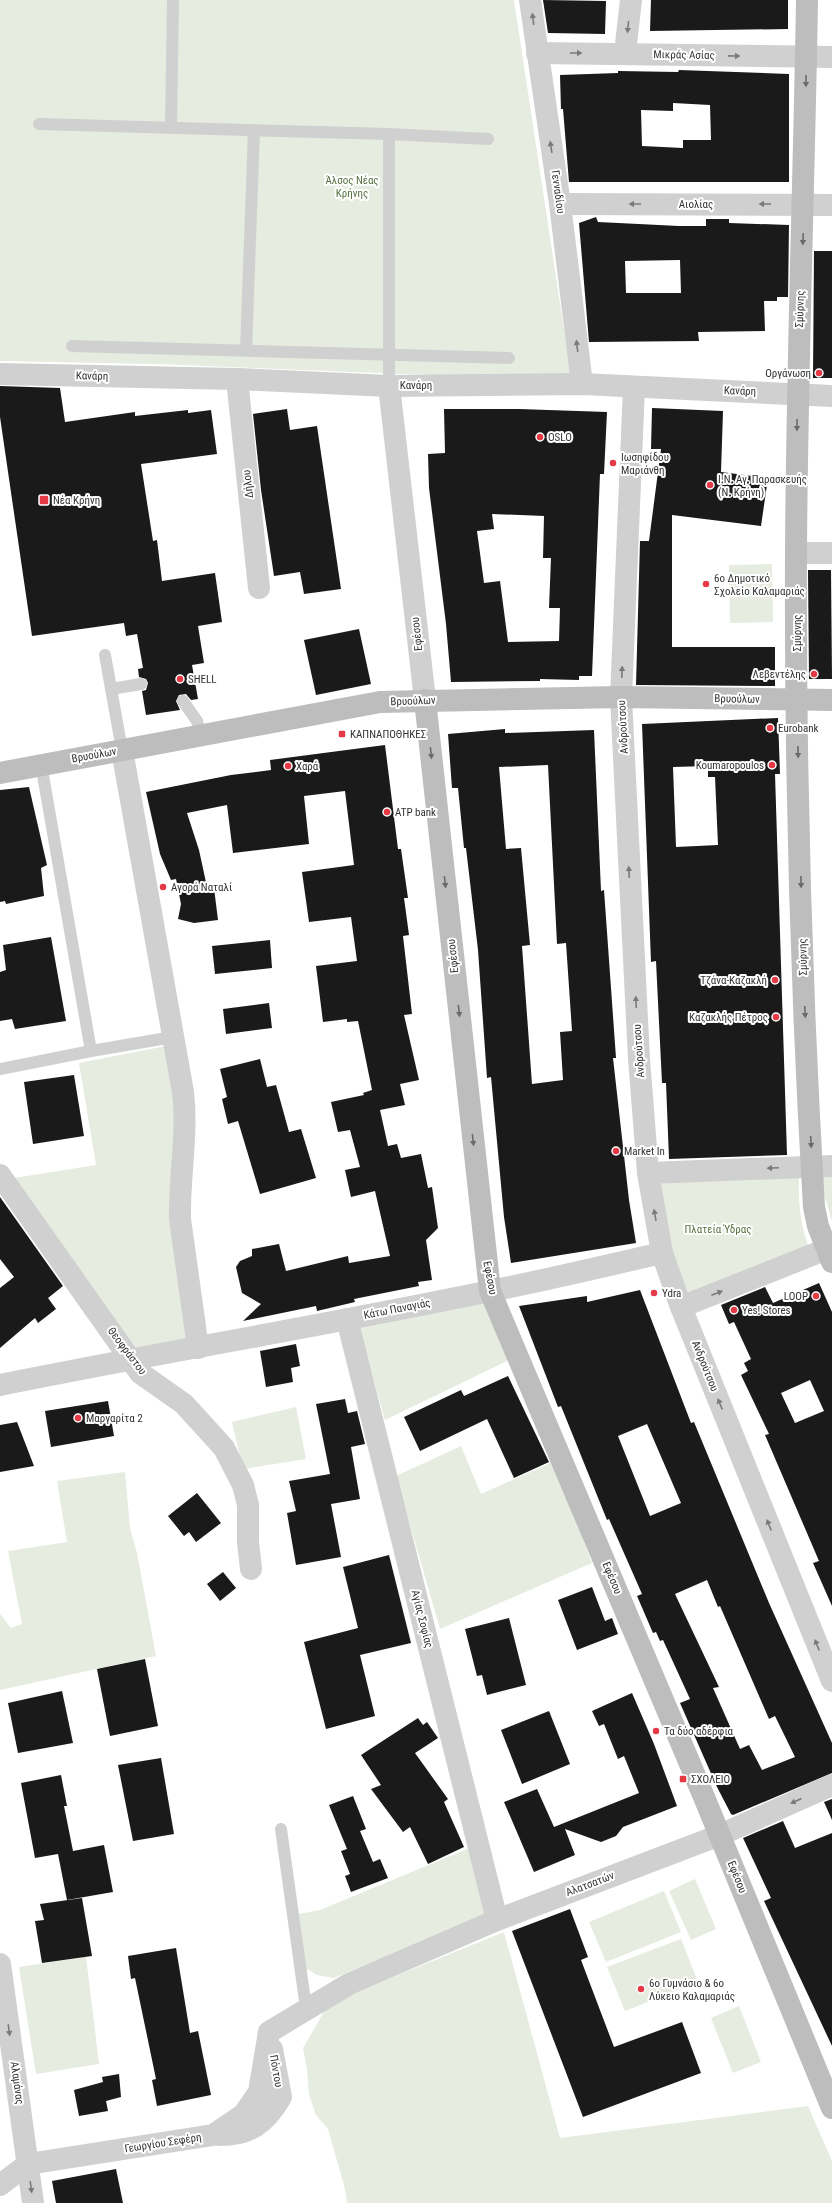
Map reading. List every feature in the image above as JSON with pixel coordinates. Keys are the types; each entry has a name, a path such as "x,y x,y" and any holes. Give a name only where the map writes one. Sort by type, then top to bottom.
{"main road":[{"name":"Σμύρνης","path":"807,0 804,204 798,394 796,553 797,699 804,987 822,1166 814,1207 830,1253"},
{"name":"Βρυούλων","path":"0,773 41,764 200,737 380,702 621,697 832,700"},
{"name":"Εφέσου","path":"425,700 490,1291 720,1835 832,2108"}],"street":[{"name":"Γενναδίου","path":"530,0 560,204 582,384"},
{"path":"625,53 630,0"},
{"name":"Μικράς Ασίας","path":"537,53 625,53 832,58"},
{"name":"Αιολίας","path":"560,204 832,205"},
{"name":"Κανάρη","path":"0,374 237,380 389,386 582,384 832,396"},
{"name":"Δήλου","path":"237,380 259,588"},
{"name":"Εφέσου","path":"389,386 425,700"},
{"name":"Ανδρούτσου","path":"634,387 621,697 639,1059 648,1174 662,1253 681,1307 832,1681"},
{"path":"796,553 832,553"},
{"path":"122,750 185,1112 180,1219 198,1348"},
{"path":"648,1174 822,1166"},
{"name":"Θεοφράστου","path":"0,1175 131,1358 140,1373 184,1404 198,1417 224,1448 235,1465 248,1505 248,1542 251,1569"},
{"name":"Κάτω Παναγιάς","path":"0,1385 131,1358 198,1348 490,1291 662,1253"},
{"path":"681,1307 830,1253"},
{"name":"Αγίας Σοφίας","path":"347,1319 497,1920"},
{"name":"Αλατσατών","path":"306,2008 349,1984 497,1920 720,1835 832,1786"},
{"name":"Αλαμάνας","path":"0,1964 34,2203"},
{"name":"Πόντου","path":"213,2135 238,2135 257,2126 271,2114 281,2097 269,2032 306,2008"},
{"name":"Γεωργίου Σεφέρη","path":"0,2185 28,2164 213,2135"}],"lane":[{"path":"171,127 173,0"},
{"path":"39,124 390,134 488,140"},
{"path":"246,350 254,130"},
{"path":"389,386 390,134"},
{"path":"72,346 509,358"},
{"path":"105,655 122,750"},
{"path":"111,689 141,684"},
{"path":"183,701 197,721 200,737"},
{"path":"41,764 91,1050"},
{"path":"0,1069 91,1050 173,1037"},
{"path":"281,1829 306,2008"}],"green space":[{"name":"Άλσος Νέας Κρήνης","path":"0,0 514,0 571,376 454,376 154,364 0,361"},
{"path":"772,564 773,622 730,623 729,565"},
{"path":"166,1046 177,1112 191,1344 134,1353 14,1178 96,1165 79,1063"},
{"name":"Πλατεία Ύδρας","path":"799,1175 800,1213 810,1250 687,1295 673,1260 658,1179"},
{"path":"822,1175 832,1175 832,1222 824,1193"},
{"path":"486,1302 509,1360 385,1420 359,1328"},
{"path":"296,1407 306,1459 243,1469 232,1422"},
{"path":"461,1446 481,1494 553,1462 592,1563 440,1629 396,1476"},
{"path":"125,1472 130,1528 137,1553 156,1656 0,1690 0,1614 11,1628 22,1624 8,1551 67,1542 57,1481"},
{"path":"472,1847 487,1915 334,1978 317,1975 304,1967 299,1914 320,1910"},
{"path":"695,1879 716,1929 691,1940 669,1891"},
{"path":"664,1891 681,1932 606,1962 589,1922"},
{"path":"504,1932 560,2138 808,2106 832,2161 832,2203 347,2203 345,2189 328,2129 316,2115 309,2095 307,2069 303,2048 329,2003"},
{"path":"681,1939 698,1982 625,2011 607,1967"},
{"path":"86,1957 99,2064 36,2074 19,1967"},
{"path":"739,2006 761,2062 733,2073 711,2018"}],"building":[{"path":"543,0 606,1 605,34 548,33"},
{"path":"651,0 788,0 788,29 650,31"},
{"path":"679,70 789,74 789,182 569,182 563,109 561,109 560,75 618,73 618,71 678,72","holes":["673,103 710,105 711,140 683,140 683,148 642,146 641,110 673,111"]},
{"path":"596,217 598,222 679,226 706,226 706,219 729,219 729,223 789,225 788,297 777,297 777,301 764,301 765,331 698,332 699,341 589,342 579,223","holes":["680,260 681,293 626,293 625,261"]},
{"path":"814,251 832,251 832,378 813,378"},
{"path":"0,386 60,388 65,422 135,412 135,416 188,410 188,413 211,410 217,454 141,464 153,541 157,540 162,581 215,573 222,622 198,626 204,663 192,665 198,699 191,700 186,694 179,695 176,701 180,710 146,715 142,691 146,690 148,683 146,679 139,677 138,669 143,668 137,634 126,636 124,623 32,636 0,417"},
{"path":"652,408 723,411 721,472 768,478 761,526 672,515 672,647 775,647 775,686 636,685 640,541 649,541 661,449 651,449"},
{"path":"287,409 290,430 317,426 341,589 304,594 300,572 274,576 261,490 253,414"},
{"path":"444,409 519,409 607,412 604,474 600,474 592,676 579,676 579,680 540,679 540,681 451,682 446,624 429,488 428,454 445,453","holes":["492,514 544,516 543,558 551,558 549,608 560,608 559,641 508,642 500,581 484,583 477,531 494,529"]},
{"path":"808,570 831,570 832,679 809,679"},
{"path":"359,629 371,684 316,695 304,640"},
{"path":"778,718 780,774 775,774 787,1155 669,1159 666,1083 662,1083 656,961 651,962 642,724","holes":["708,766 708,777 715,777 718,845 676,847 673,767"]},
{"path":"505,729 505,733 594,730 601,891 604,890 616,1058 613,1058 629,1200 636,1243 511,1263 504,1217 491,1077 487,1078 478,950 466,848 464,848 458,788 452,788 448,734","holes":["548,765 557,944 566,943 572,1031 560,1032 563,1080 532,1084 522,946 530,945 521,848 506,849 499,767"]},
{"path":"385,745 398,849 401,849 408,898 404,898 409,935 403,936 412,1014 404,1015 419,1080 400,1084 405,1105 380,1110 388,1146 397,1144 401,1158 421,1154 428,1188 432,1187 438,1228 426,1240 432,1280 418,1282 419,1286 354,1299 355,1302 317,1311 316,1306 243,1321 261,1304 242,1293 236,1267 240,1261 252,1256 252,1249 279,1244 286,1271 348,1256 349,1263 390,1256 375,1191 351,1197 345,1170 360,1167 350,1130 338,1132 331,1102 364,1095 363,1093 372,1090 358,1021 347,1022 347,1019 323,1022 316,966 357,961 351,917 309,922 302,872 354,865 345,791 304,796 309,844 233,853 227,805 187,813 199,850 207,887 214,888 218,920 194,923 178,919 181,904 176,879 171,880 160,854 146,792 231,775 271,770 270,760"},
{"path":"29,787 47,865 41,868 44,896 6,904 5,901 0,902 0,790"},
{"path":"51,937 66,1021 15,1029 12,1019 0,1021 0,972 6,970 3,945"},
{"path":"270,940 272,968 215,974 212,946"},
{"path":"269,1003 272,1028 226,1034 223,1009"},
{"path":"260,1059 267,1087 276,1085 289,1132 301,1129 316,1178 260,1194 238,1121 228,1124 222,1099 227,1097 220,1069"},
{"path":"74,1075 84,1136 33,1144 24,1082"},
{"path":"0,1197 63,1286 48,1298 56,1309 38,1323 35,1318 0,1348 0,1288 14,1277 0,1259"},
{"path":"819,1283 832,1312 832,1606 813,1563 819,1561 765,1435 769,1434 741,1375 748,1371 744,1363 751,1359 734,1322 729,1324 721,1305 765,1287 773,1303","holes":["810,1380 824,1411 795,1423 781,1393"]},
{"path":"640,1290 691,1423 694,1422 769,1603 832,1743 832,1773 733,1815 731,1814 717,1787 680,1703 690,1699 663,1640 660,1641 656,1632 653,1633 637,1596 642,1594 609,1519 607,1520 561,1406 558,1407 519,1306 587,1296 587,1302","holes":["647,1424 681,1503 650,1516 618,1436","707,1580 718,1607 720,1606 769,1719 775,1716 795,1757 762,1770 749,1745 740,1749 713,1688 719,1687 675,1594"]},
{"path":"296,1344 300,1366 291,1368 293,1382 266,1387 260,1351"},
{"path":"508,1376 549,1462 514,1478 487,1419 420,1451 404,1417 461,1390 464,1396"},
{"path":"345,1399 348,1413 357,1411 365,1444 351,1447 360,1499 331,1504 341,1557 296,1565 287,1513 296,1511 289,1481 330,1474 316,1404"},
{"name":"Μαργαρίτα 2","path":"108,1401 114,1436 51,1447 45,1411"},
{"path":"17,1422 34,1466 0,1472 0,1425"},
{"path":"197,1493 221,1523 196,1542 189,1532 184,1536 168,1516"},
{"path":"389,1555 411,1643 360,1655 375,1716 326,1729 304,1642 358,1628 343,1567"},
{"path":"223,1572 236,1588 220,1601 207,1584"},
{"path":"592,1587 605,1621 612,1618 618,1634 577,1650 558,1600"},
{"path":"509,1618 526,1685 487,1695 482,1675 477,1676 465,1629"},
{"path":"145,1659 158,1726 110,1736 97,1669"},
{"path":"62,1691 73,1743 18,1753 8,1703"},
{"path":"632,1693 654,1744 677,1806 623,1827 616,1836 601,1842 565,1829 575,1855 534,1872 504,1802 537,1789 554,1827 639,1793 624,1756 618,1759 604,1724 599,1726 592,1711"},
{"path":"549,1711 570,1764 522,1784 501,1730"},
{"path":"418,1718 423,1725 427,1722 438,1738 415,1753 448,1799 444,1802 464,1847 428,1864 410,1827 403,1832 371,1789 381,1785 361,1755"},
{"path":"161,1758 174,1834 133,1841 118,1765"},
{"path":"61,1775 67,1806 64,1806 73,1851 104,1845 113,1892 67,1900 58,1854 35,1858 21,1783"},
{"path":"353,1796 366,1829 360,1831 373,1862 380,1859 388,1878 351,1892 345,1876 350,1874 341,1851 347,1849 329,1805"},
{"path":"832,1799 832,1820 824,1802"},
{"path":"783,1821 795,1848 832,1833 832,2046 764,1901 771,1898 743,1838"},
{"path":"82,1898 92,1956 42,1963 35,1921 44,1920 40,1904"},
{"path":"570,1909 588,1957 581,1960 614,2047 682,2022 701,2073 583,2117 512,1931"},
{"path":"176,1948 190,2033 198,2031 211,2095 157,2106 152,2080 156,2079 135,1978 131,1979 128,1956"},
{"path":"119,2074 121,2097 106,2101 108,2111 79,2116 74,2090 103,2082 102,2077"},
{"path":"116,2169 123,2203 56,2203 52,2181"}],"place":[{"name":"Οργάνωση","path":"819,373"},
{"name":"OSLO","path":"540,437"},
{"name":"Ιωσηφίδου Μαριάνθη","path":"613,463"},
{"name":"Ι.Ν. Αγ. Παρασκευής (Ν. Κρήνη)","path":"710,485"},
{"name":"Νέα Κρήνη","path":"44,500"},
{"name":"6ο Δημοτικό Σχολείο Καλαμαριάς","path":"706,584"},
{"name":"Λεβεντέλης","path":"814,674"},
{"name":"SHELL","path":"180,679"},
{"name":"Eurobank","path":"770,728"},
{"name":"ΚΑΠΝΑΠΟΘΗΚΕΣ","path":"342,734"},
{"name":"Koumaropoulos","path":"772,765"},
{"name":"Χαρά","path":"288,766"},
{"name":"ATP bank","path":"387,812"},
{"name":"Αγορά Ναταλί","path":"163,887"},
{"name":"Τζάνα-Καζακλή","path":"775,980"},
{"name":"Καζακλής Πέτρος","path":"776,1017"},
{"name":"Market In","path":"616,1151"},
{"name":"Ydra","path":"654,1293"},
{"name":"LOOP","path":"816,1296"},
{"name":"Yes! Stores","path":"734,1310"},
{"name":"Μαργαρίτα 2","path":"78,1418"},
{"name":"Τα δύο αδέρφια","path":"656,1731"},
{"name":"ΣΧΟΛΕΙΟ","path":"683,1779"},
{"name":"6ο Γυμνάσιο & 6ο Λύκειο Καλαμαριάς","path":"641,1989"}]}
